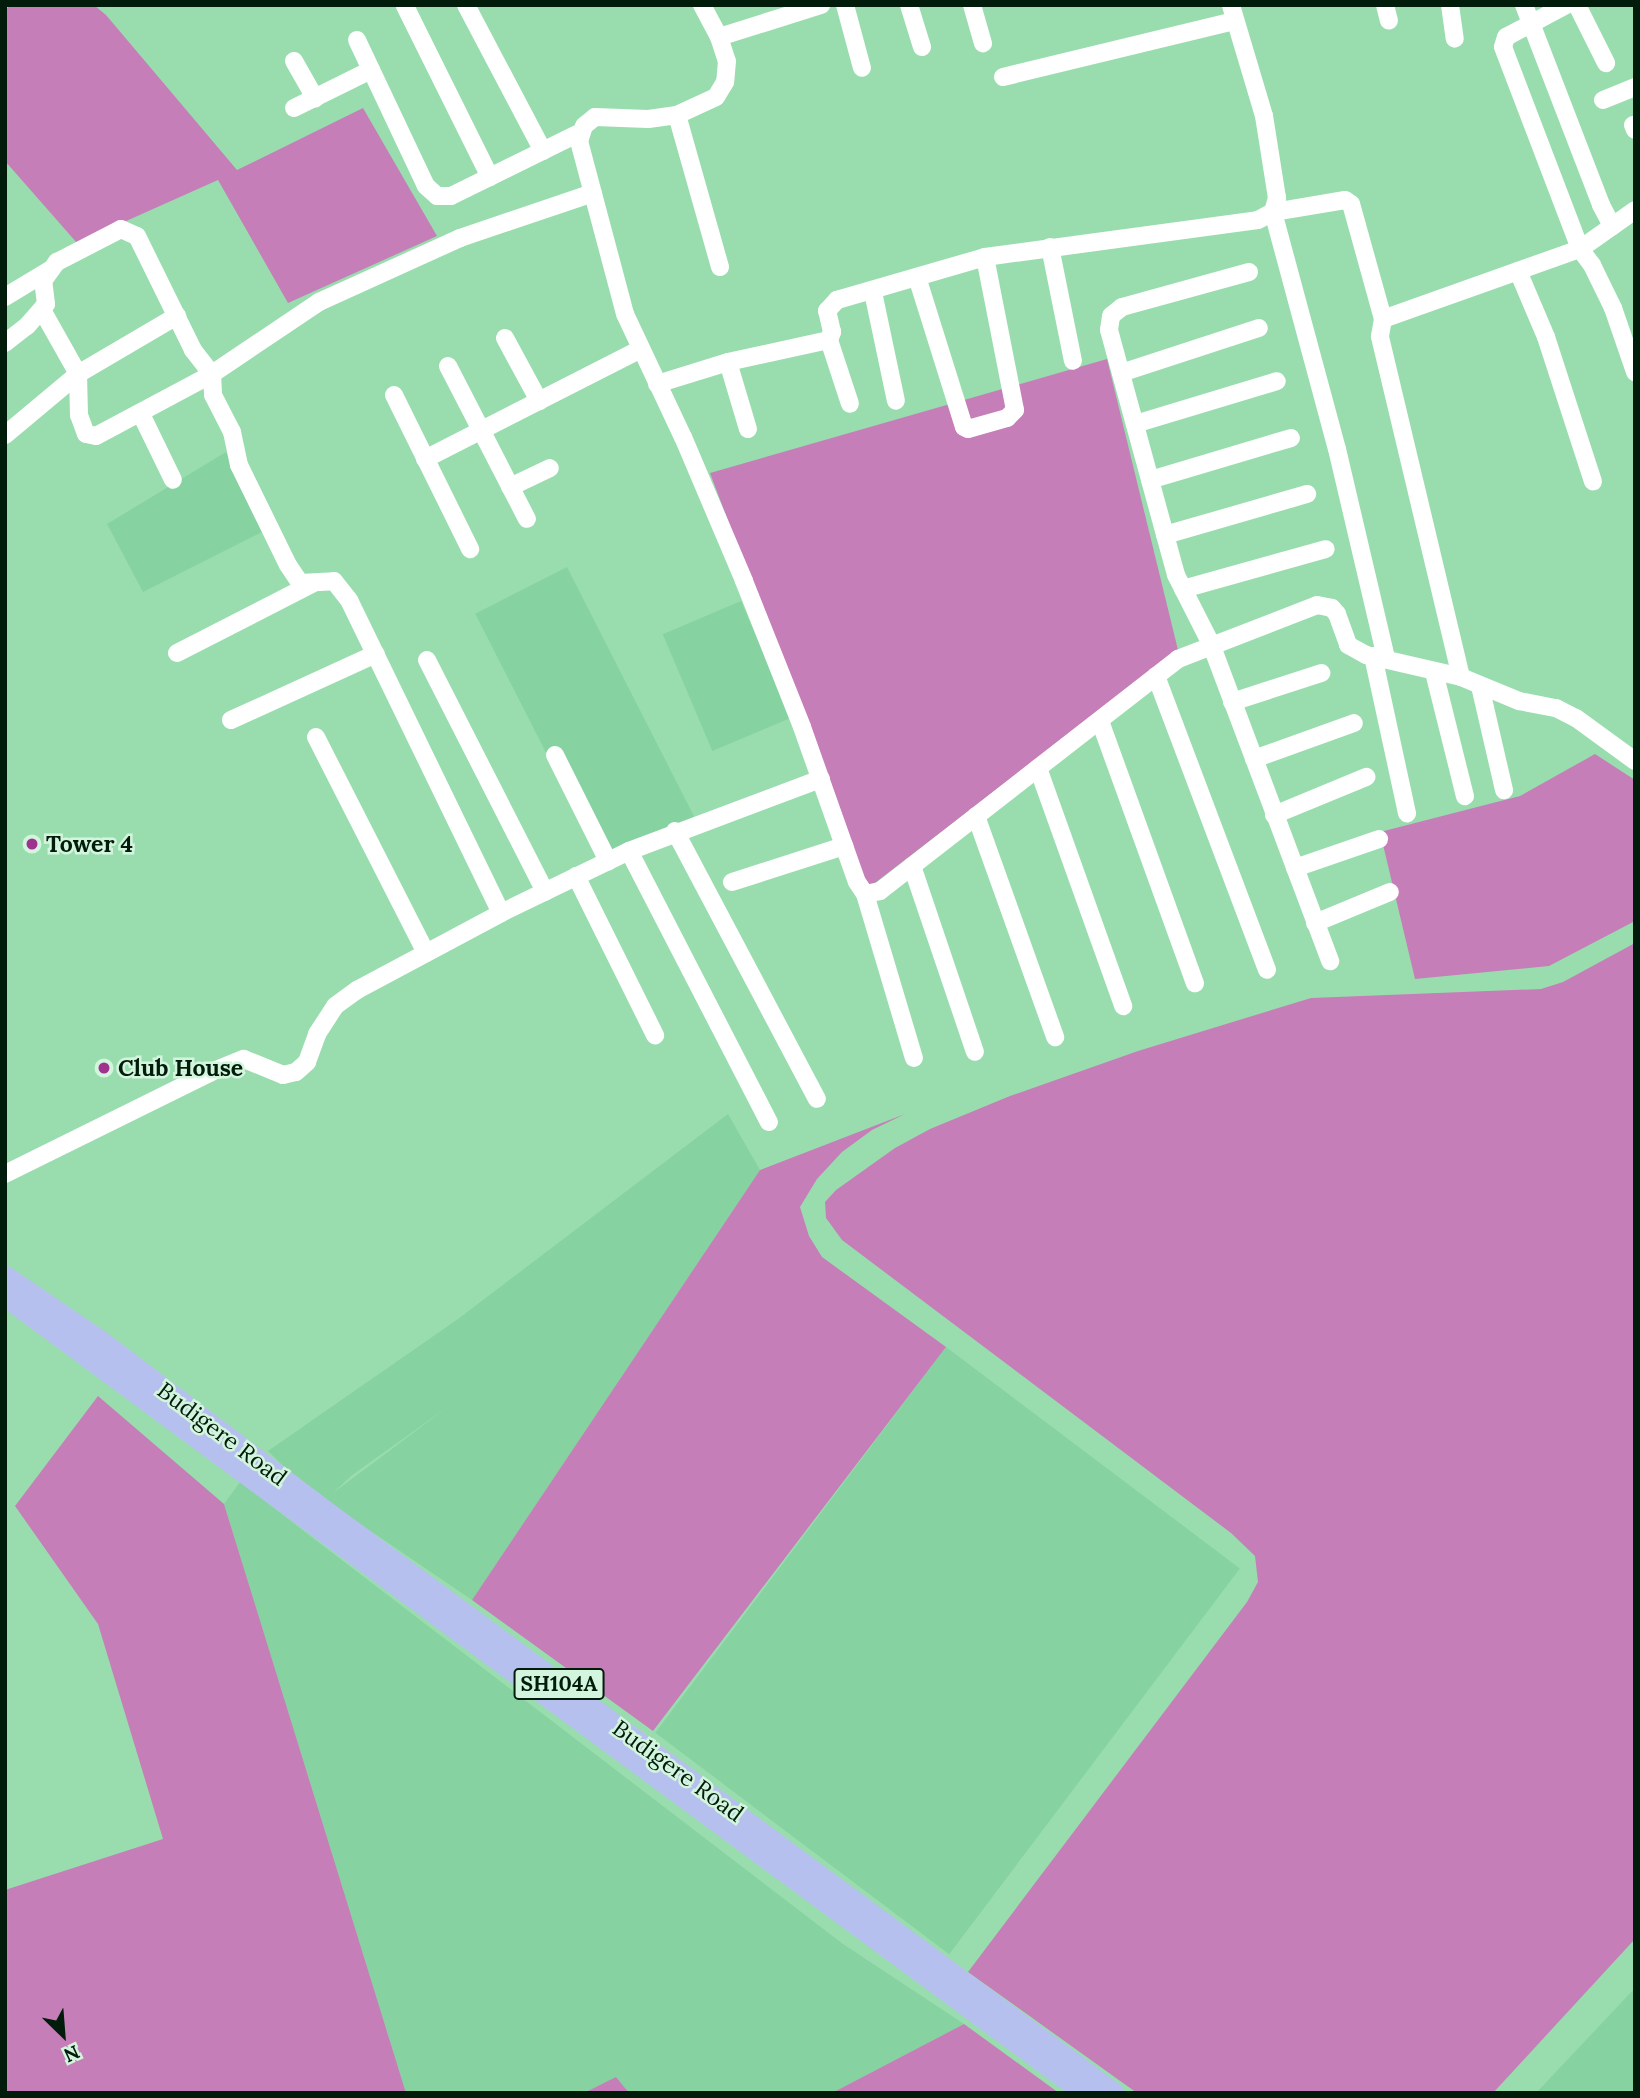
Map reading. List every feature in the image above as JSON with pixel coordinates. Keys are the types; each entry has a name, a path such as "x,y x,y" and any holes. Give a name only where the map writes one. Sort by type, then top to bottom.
{"main road":[{"name":"Budigere Road","path":"5,1276 102,1342 327,1512 1114,2093"},
{"name":"Budigere Road","path":"5,1296 1086,2093"}],"street":[{"path":"467,5 543,151"},
{"path":"702,5 719,37 727,61 723,87 709,101 677,115 648,119 595,117 587,122 579,141 625,313 744,581 821,779 857,882 865,894 914,1058"},
{"path":"719,37 821,5"},
{"path":"845,5 862,68"},
{"path":"909,5 922,47"},
{"path":"972,5 983,43"},
{"path":"1450,5 1455,39"},
{"path":"1524,5 1601,205 1612,226"},
{"path":"1566,5 1506,37 1503,47 1580,249 1592,265 1612,308 1635,372"},
{"path":"1577,5 1606,63"},
{"path":"405,6 491,177"},
{"path":"1003,77 1233,13 1264,116 1277,198 1273,212 1337,449 1407,813"},
{"path":"357,40 426,186 438,196 452,196 581,132"},
{"path":"294,61 315,98"},
{"path":"295,108 371,70"},
{"path":"1603,100 1635,87"},
{"path":"677,115 720,267"},
{"path":"42,310 78,374 79,415 86,434 96,436 212,374 319,302 343,290 460,238 593,193"},
{"path":"850,404 829,340 829,306 837,300 873,292 917,276 985,257 1258,220 1273,212 1345,200 1351,204 1383,319 1380,336 1461,677"},
{"path":"1383,319 1580,249 1635,210"},
{"path":"7,292 121,229 138,236 193,350 212,374 213,395 232,432 239,465 288,565 300,583 330,580 338,584 376,654 501,913"},
{"path":"1050,247 1073,361"},
{"path":"917,276 964,427 968,429 1007,418 1014,410 985,257"},
{"path":"5,343 42,310 47,300 44,281 48,271"},
{"path":"1518,271 1546,337 1593,482"},
{"path":"1249,272 1122,307 1111,316 1109,330 1165,535 1183,589 1210,644 1330,961"},
{"path":"873,292 896,401"},
{"path":"5,435 78,374 177,316"},
{"path":"1121,373 1259,328"},
{"path":"505,338 538,401"},
{"path":"657,384 728,362 829,340"},
{"path":"425,460 641,349"},
{"path":"728,362 748,429"},
{"path":"448,366 527,519"},
{"path":"1135,424 1277,381"},
{"path":"394,395 470,549"},
{"path":"141,414 173,480"},
{"path":"1150,480 1291,438"},
{"path":"510,486 550,468"},
{"path":"1165,535 1307,494"},
{"path":"1183,589 1325,549"},
{"path":"177,653 315,582"},
{"path":"865,894 880,891 1178,659 1210,644 1317,605 1332,608 1337,614 1348,645 1379,657 1461,677 1519,701 1556,708 1576,718 1635,761"},
{"path":"231,720 376,654"},
{"path":"426,660 545,892"},
{"path":"1434,672 1465,796"},
{"path":"1232,702 1321,673"},
{"path":"1156,676 1267,970"},
{"path":"1480,686 1504,790"},
{"path":"1100,721 1195,983"},
{"path":"1254,760 1354,723"},
{"path":"316,737 426,953"},
{"path":"555,755 608,861"},
{"path":"1038,768 1123,1006"},
{"path":"1275,815 1366,777"},
{"path":"5,1174 211,1072 244,1059 283,1075 296,1072 307,1062 317,1034 335,1006 357,989 501,913 629,851 675,831 821,779"},
{"path":"976,816 1055,1037"},
{"path":"675,831 817,1099"},
{"path":"1295,868 1379,839"},
{"path":"732,882 844,846"},
{"path":"629,851 769,1122"},
{"path":"912,866 975,1052"},
{"path":"576,876 654,1035"},
{"path":"1315,923 1390,892"}],"shaded area":[{"path":"10,5 94,5 106,15 237,170 363,108 437,236 288,303 218,180 77,243 5,161 5,11"},
{"path":"1107,359 1178,650 867,889 710,473"},
{"path":"226,452 264,531 143,592 107,524"},
{"path":"567,567 694,816 602,863 475,614"},
{"path":"741,601 791,718 712,751 663,634"},
{"path":"1595,754 1635,780 1635,921 1549,966 1415,979 1380,832 1520,796"},
{"path":"1635,943 1635,1939 1493,2093 1137,2093 968,1972 1247,1602 1258,1582 1255,1556 1231,1533 842,1240 826,1218 825,1202 836,1190 895,1148 930,1129 1010,1096 1138,1051 1311,998 1541,989 1563,982"},
{"path":"728,1114 760,1170 472,1600 325,1500 321,1503 268,1451 458,1319","holes":["449,1406 333,1493 351,1476"]},
{"path":"905,1114 872,1130 842,1152 817,1179 800,1207 809,1236 822,1257 946,1347 653,1731 472,1600 760,1170"},
{"path":"946,1347 1240,1568 949,1954 655,1733"},
{"path":"98,1396 224,1504 406,2093 5,2093 5,1890 163,1839 98,1624 15,1506"},
{"path":"240,1482 843,1944 964,2024 832,2093 629,2093 616,2078 584,2093 406,2093 224,1504"},
{"path":"1635,1988 1635,2093 1536,2093"},
{"path":"964,2024 1059,2093 832,2093"},
{"path":"616,2077 629,2093 584,2093"}],"place":[{"name":"Tower 4","path":"32,844"},
{"name":"Club House","path":"104,1068"}]}
